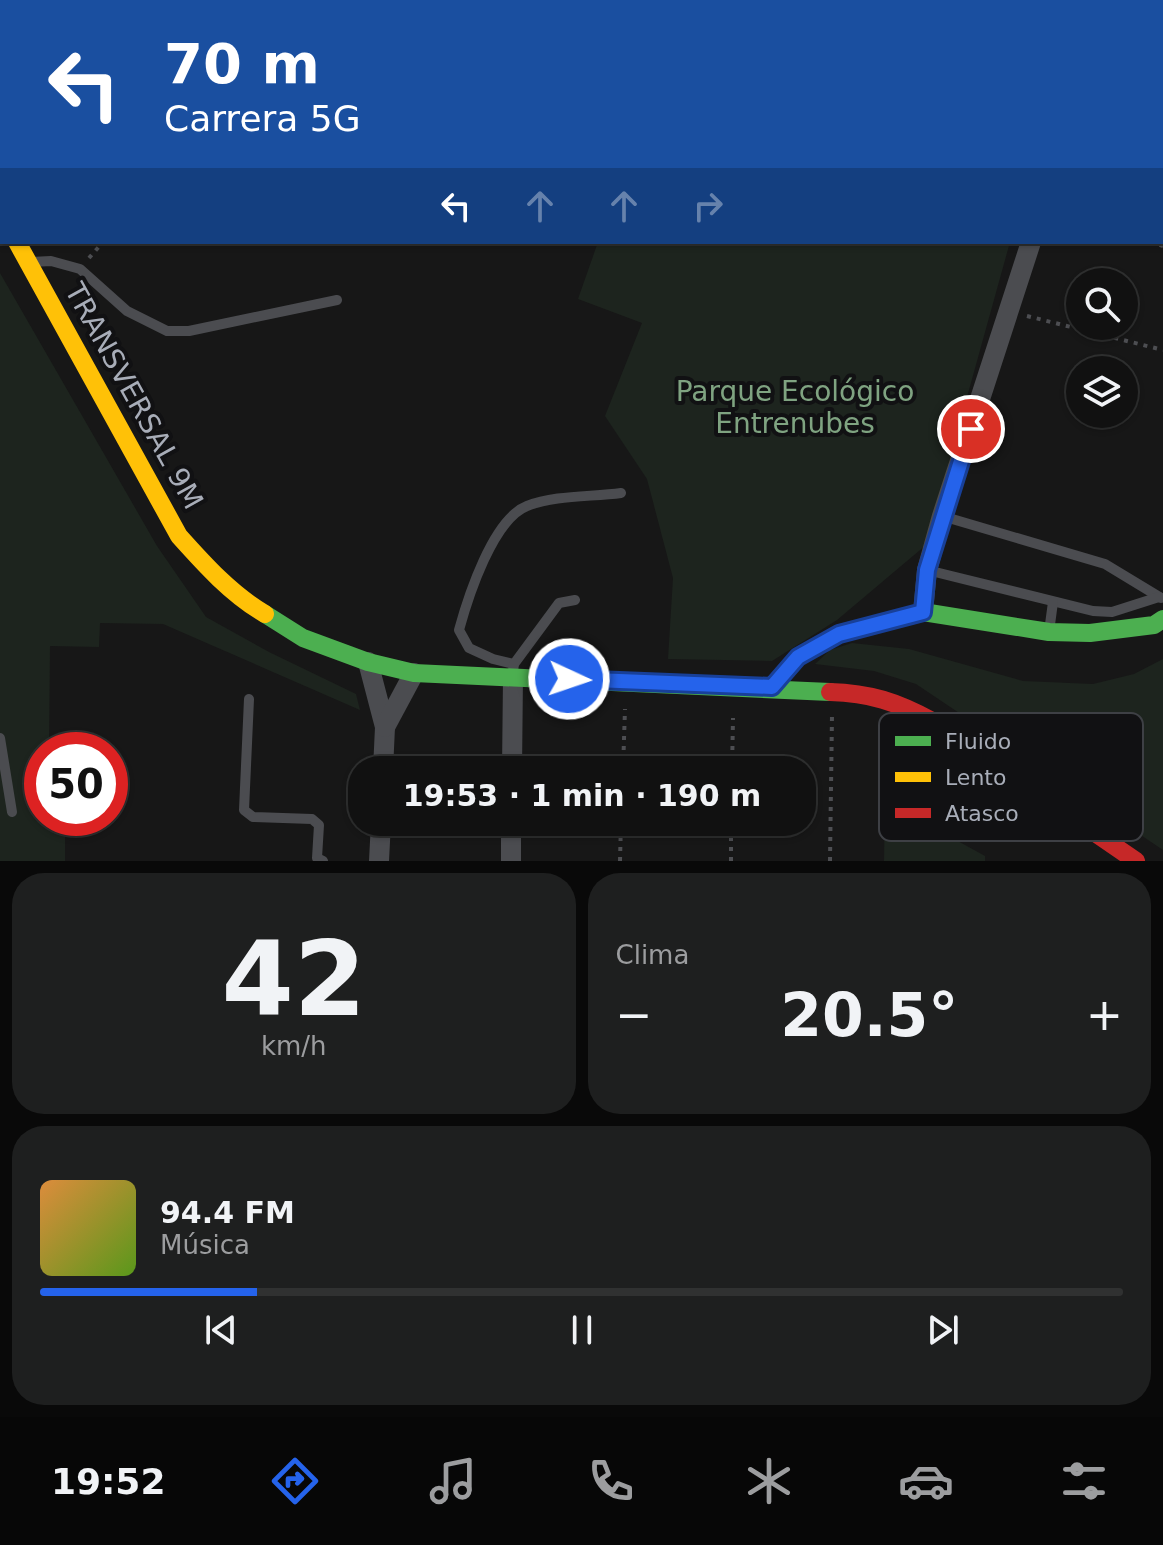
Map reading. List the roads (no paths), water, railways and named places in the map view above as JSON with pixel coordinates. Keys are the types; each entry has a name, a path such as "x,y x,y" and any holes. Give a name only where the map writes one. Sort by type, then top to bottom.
{"main road":[{"name":"TRANSVERSAL 9M","path":"18,244 179,536 226,587 272,621 303,638 368,662 414,673 513,670 862,693 903,705 918,713"},
{"path":"772,687 798,657 839,634 923,612 1049,632 1090,633 1158,622"},
{"name":"TRANSVERSAL 9M","path":"1107,841 1136,861"}],"street":[{"path":"923,612 927,570 942,516 1030,244"},
{"path":"368,662 385,727 384,756"},
{"path":"512,756 513,670"},
{"path":"385,727 414,673"},
{"path":"379,861 380,836"},
{"path":"511,836 511,861"}],"lane":[{"path":"29,262 51,261 80,269 127,311 167,331 189,331 337,300"},
{"path":"575,600 559,603 513,670 469,648 459,630 468,598 502,526 525,506 621,493"},
{"path":"942,516 1105,564 1161,598"},
{"path":"927,570 1093,611 1112,612 1161,598"},
{"path":"1049,632 1053,602"},
{"path":"249,699 244,810 253,817 312,819 319,825 317,858 323,861"},
{"path":"0,738 12,812"}],"park label":[{"name":"Parque Ecológico Entrenubes","path":"795,407"}]}
